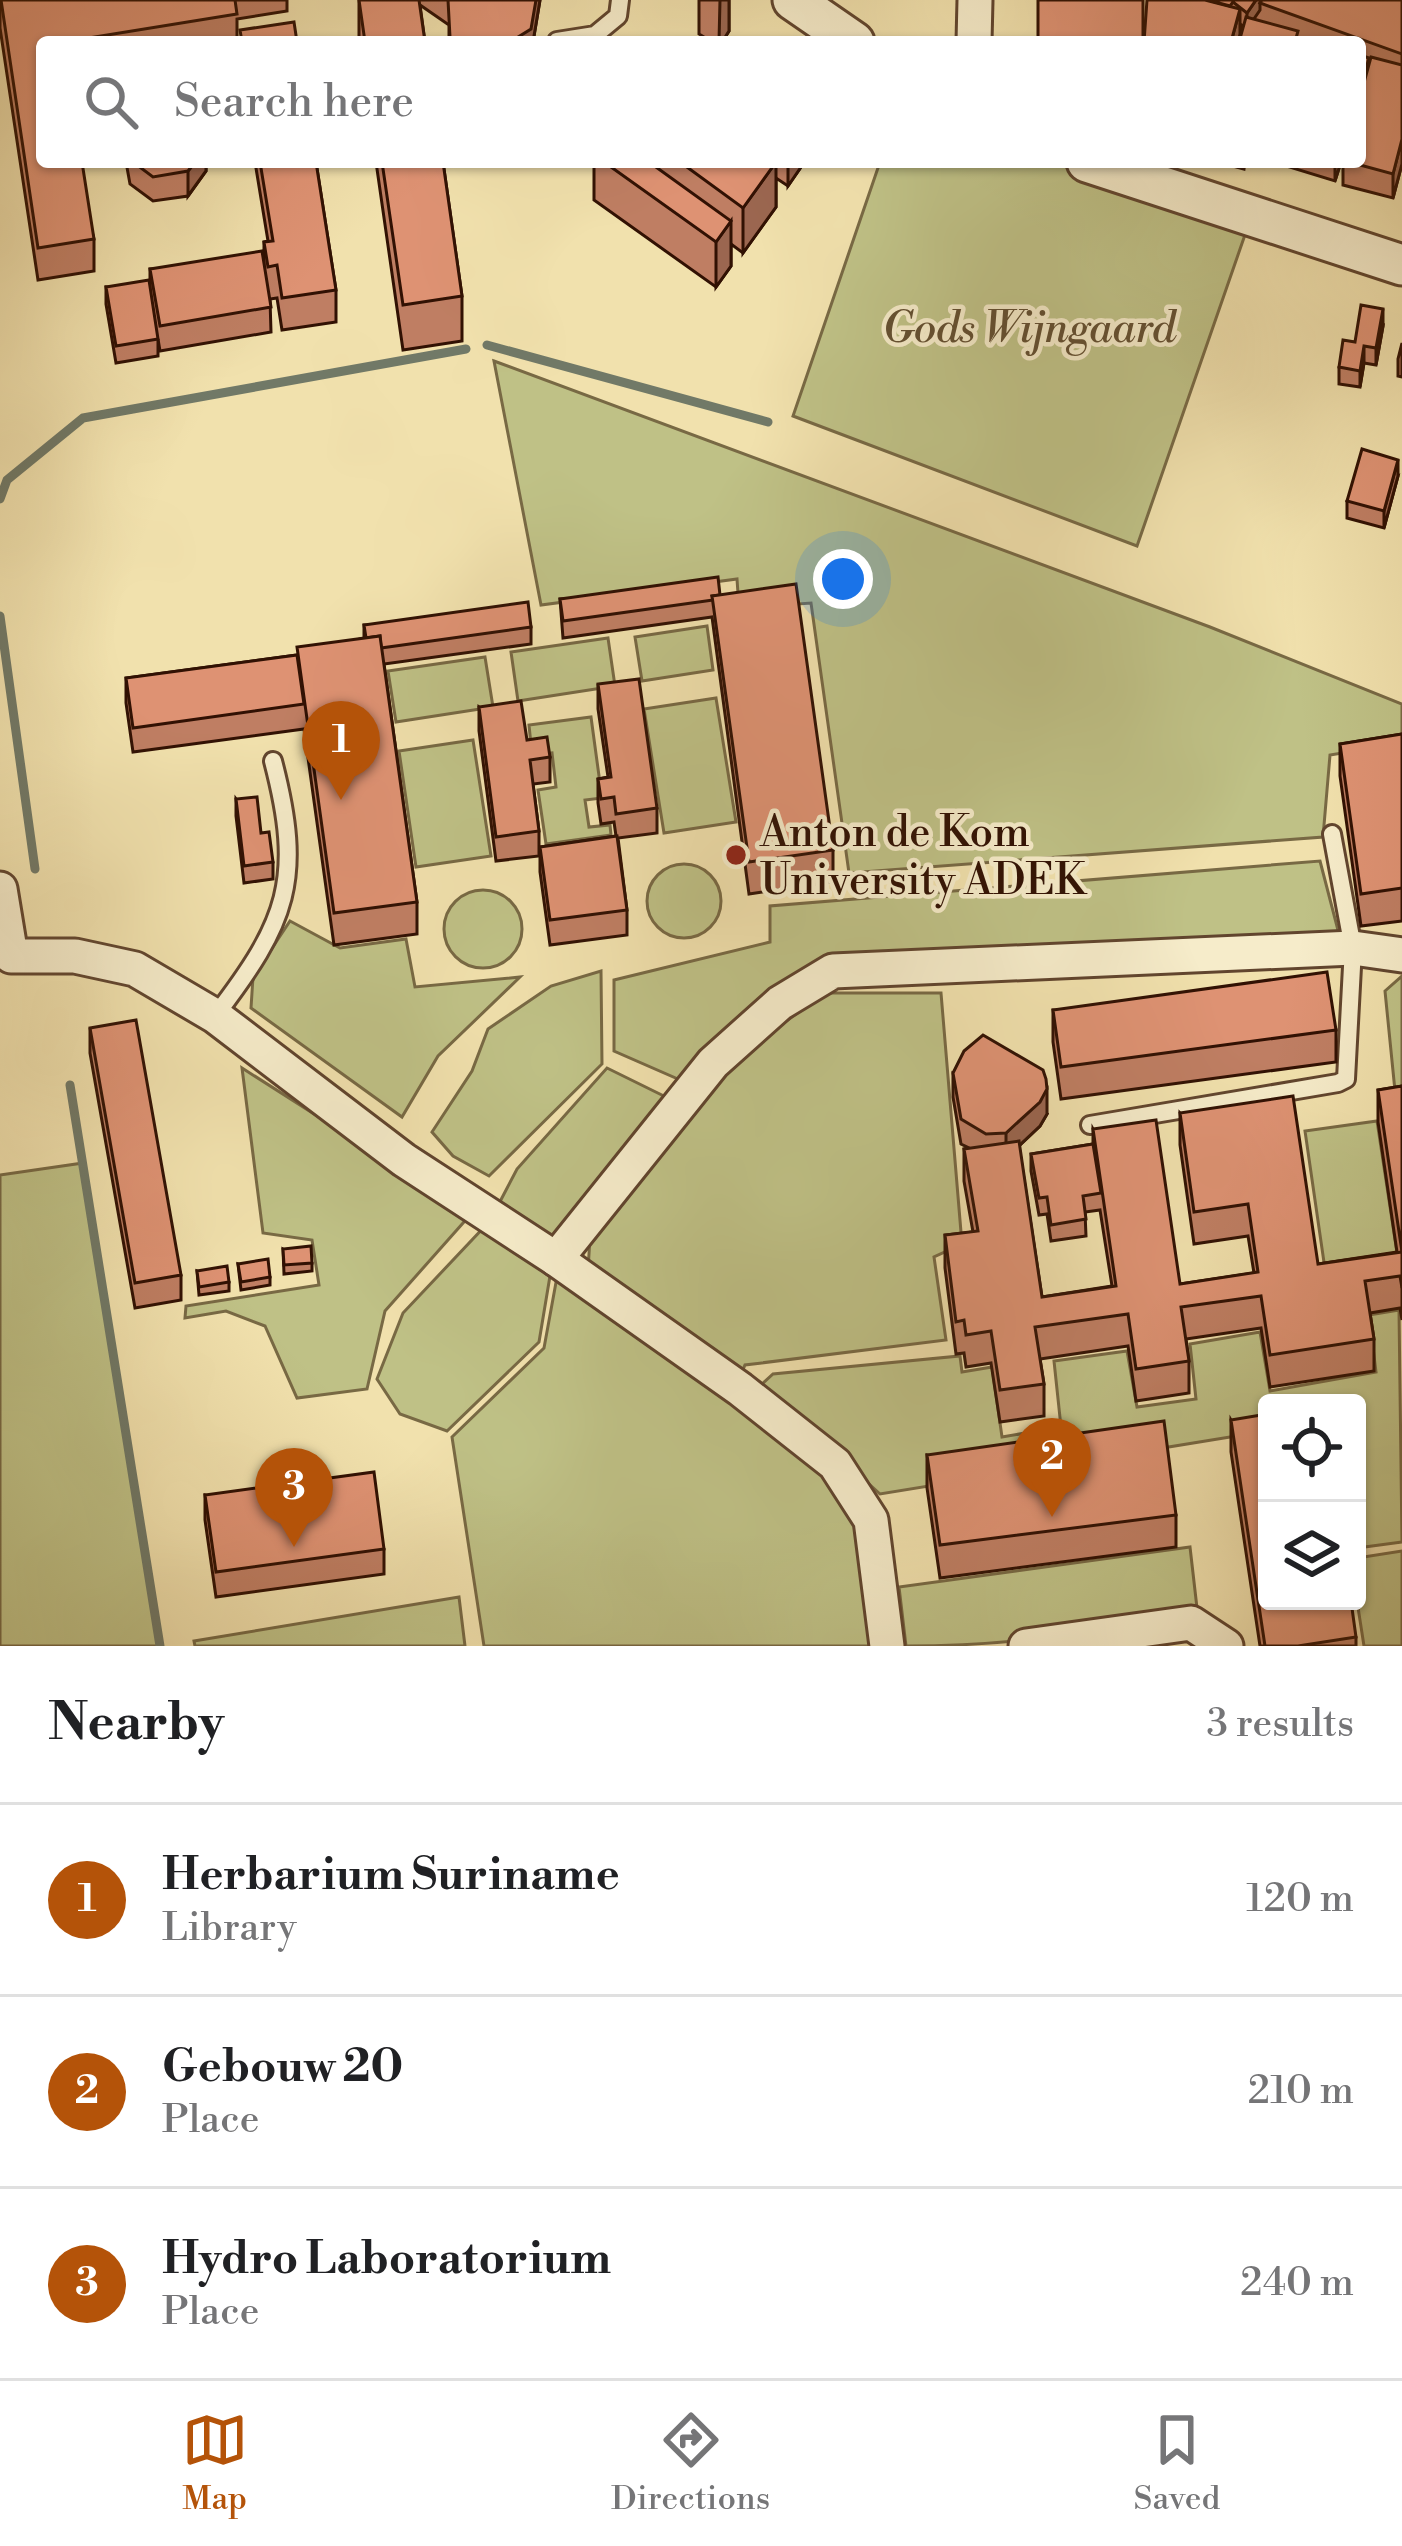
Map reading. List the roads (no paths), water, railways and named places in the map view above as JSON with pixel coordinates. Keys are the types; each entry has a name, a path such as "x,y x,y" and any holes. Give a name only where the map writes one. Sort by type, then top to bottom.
{"street":[{"path":"793,0 845,36"},
{"path":"974,36 975,0"},
{"path":"1105,168 1402,265"},
{"path":"0,889 11,956 75,956 135,969 215,1016 404,1160 556,1259 740,1389 835,1464 871,1520 887,1646"},
{"path":"556,1259 712,1063 781,1003 833,971 1353,948 1402,955"},
{"path":"1026,1646 1191,1623 1226,1646"}],"lane":[{"path":"589,36 618,16 620,0"},
{"path":"215,1016 263,951 285,896 286,819 273,761"},
{"path":"1090,1125 1342,1082 1348,1069 1353,948 1332,834"}],"waterway":[{"path":"487,345 768,422"},
{"path":"0,499 7,480 83,418 466,349"},
{"path":"0,616 35,869"},
{"path":"70,1085 160,1646"}],"place":[{"name":"Herbarium Suriname","path":"341,800"},
{"name":"Anton de Kom University ADEK","path":"736,855"},
{"name":"Gebouw 20","path":"1052,1517"},
{"name":"Hydro Laboratorium","path":"294,1547"}],"park label":[{"name":"Gods Wijngaard","path":"1029,327"}]}
